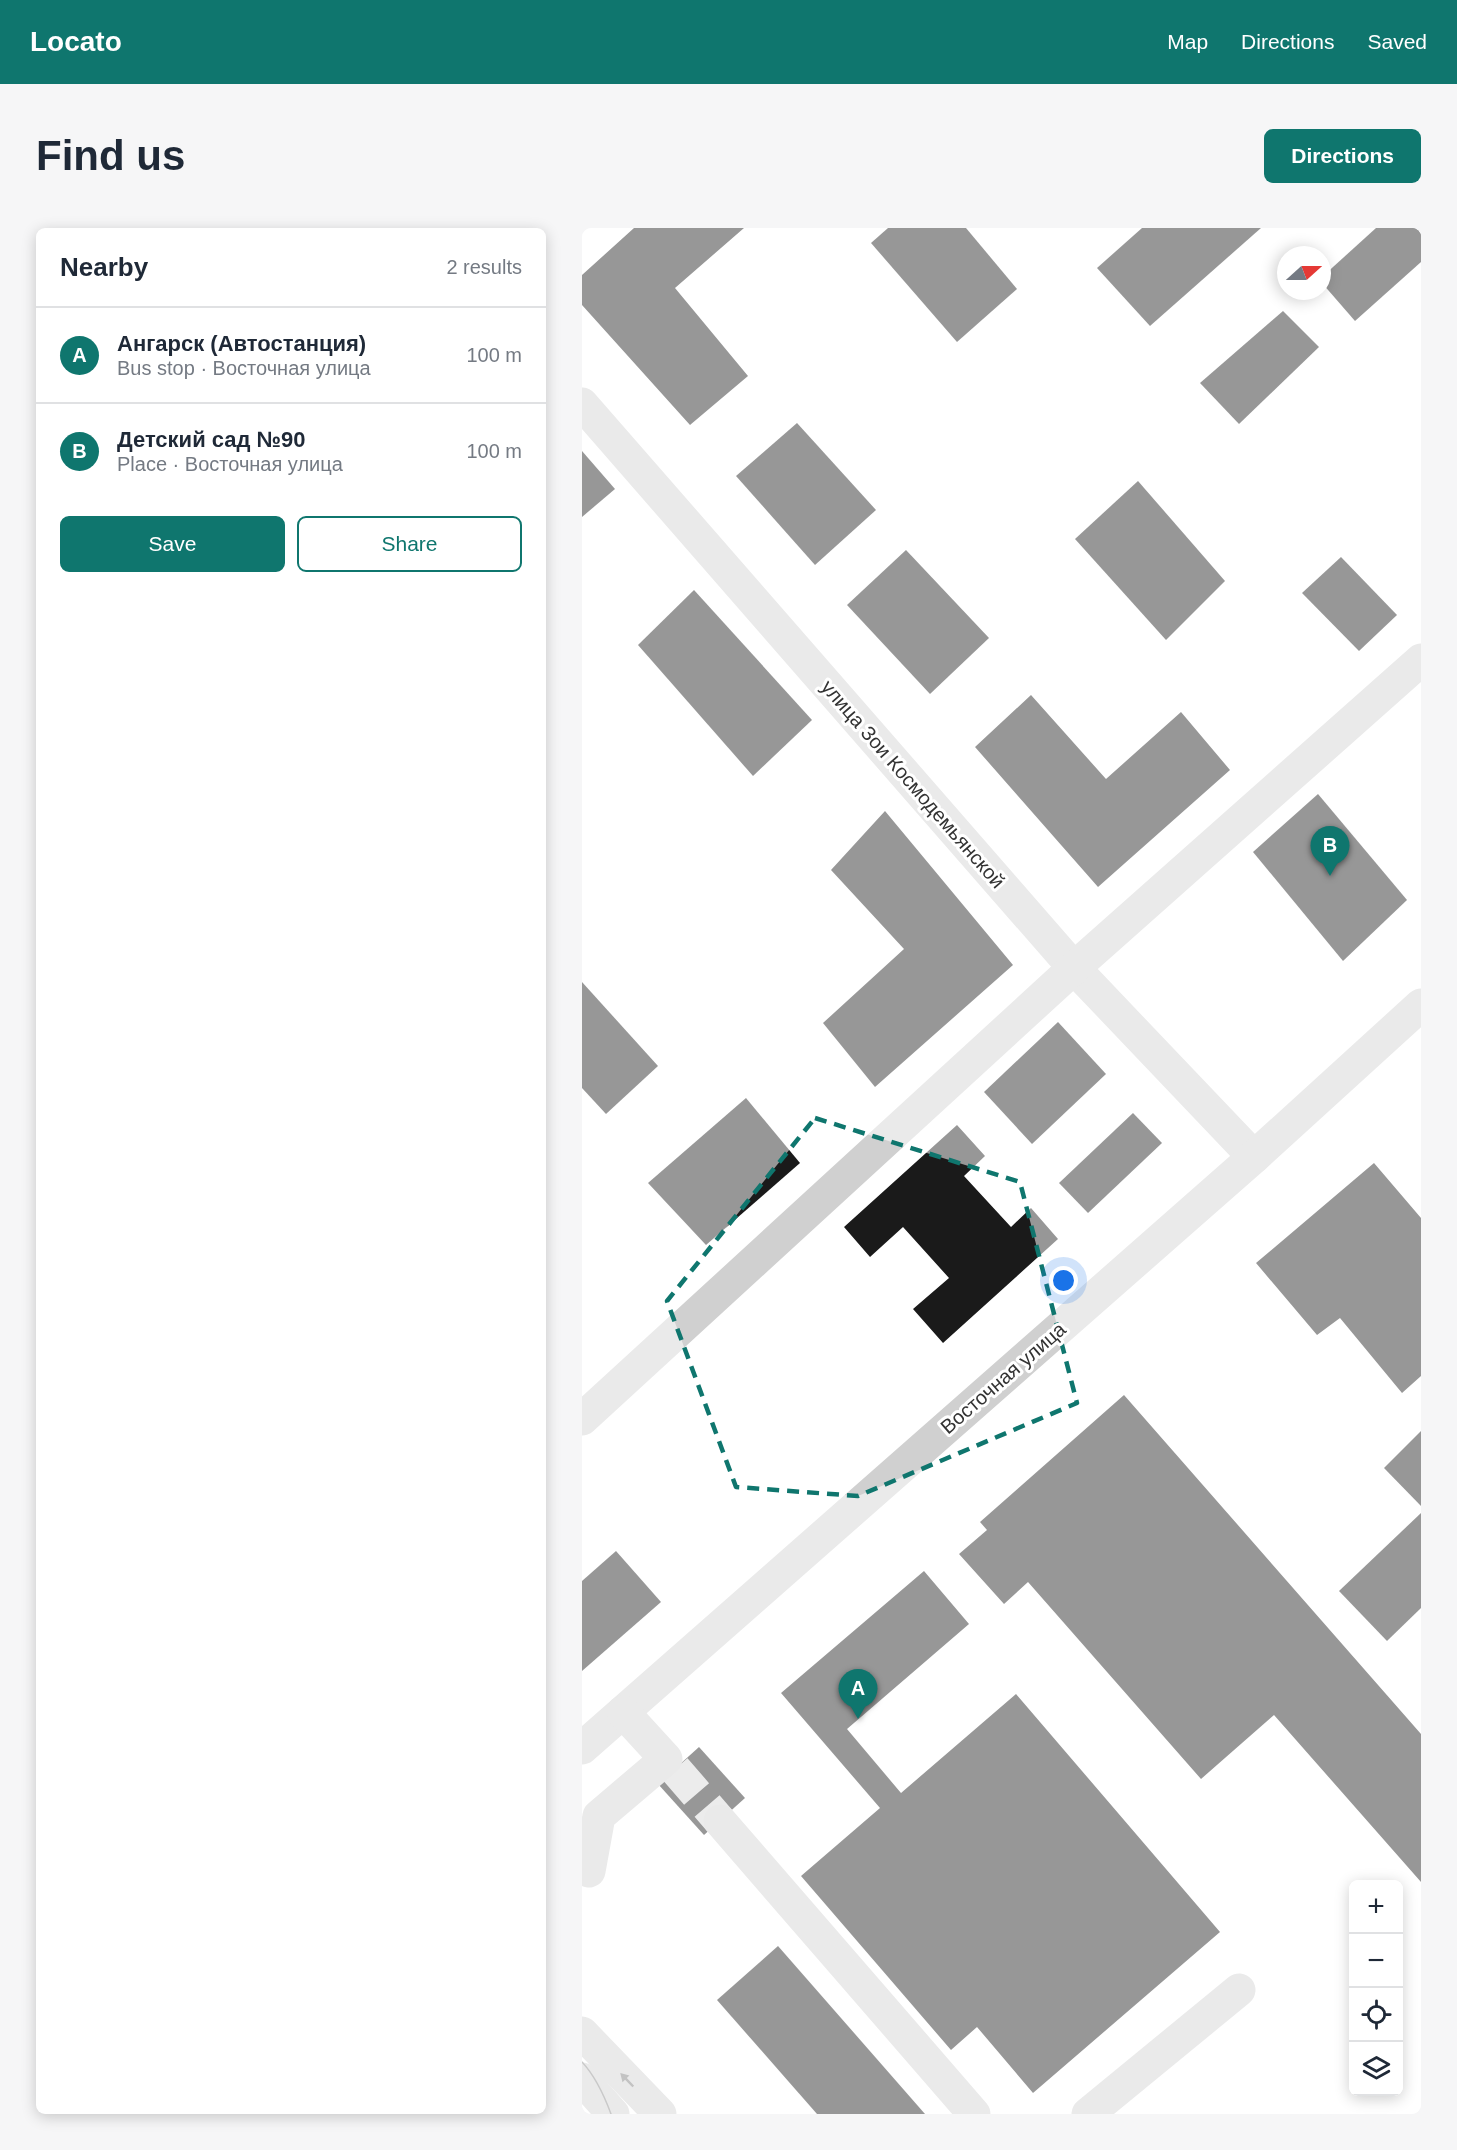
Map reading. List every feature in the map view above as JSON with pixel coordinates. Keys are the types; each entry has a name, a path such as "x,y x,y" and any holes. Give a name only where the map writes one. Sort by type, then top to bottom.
{"street":[{"name":"улица Зои Космодемьянской","path":"582,404 1074,968 1254,1156"},
{"path":"582,1419 1074,968 1421,660"},
{"name":"Восточная улица","path":"582,1748 1254,1156 1421,1005"},
{"path":"590,1871 600,1816 671,1764 623,1712"},
{"path":"720,1821 974,2114"},
{"path":"1088,2114 1239,1990"},
{"path":"588,2040 582,2078 613,2114"},
{"path":"588,2040 660,2114"}],"highlighted area":[{"path":"815,1118 1020,1182 1077,1403 858,1496 736,1487 667,1301"}],"building":[{"path":"634,228 744,228 675,288 748,376 690,425 582,305 582,275"},
{"path":"888,228 966,228 1017,289 957,342 871,243"},
{"path":"1142,228 1261,228 1150,326 1097,268"},
{"path":"1376,228 1421,228 1421,262 1355,321 1331,293 1331,269"},
{"path":"1283,311 1319,347 1239,424 1200,383"},
{"path":"797,423 876,510 815,565 736,476"},
{"path":"582,451 615,489 582,517"},
{"path":"1138,481 1225,581 1166,640 1075,539"},
{"path":"906,550 989,638 930,694 847,605"},
{"path":"1341,557 1397,615 1359,651 1302,593"},
{"path":"694,590 812,720 753,776 638,645"},
{"path":"1031,695 1106,779 1181,712 1230,770 1098,887 975,747"},
{"path":"1318,794 1407,900 1343,961 1253,852"},
{"path":"885,811 1013,965 875,1087 823,1023 904,949 831,870"},
{"path":"582,982 658,1066 606,1114 582,1088"},
{"path":"1058,1022 1106,1074 1032,1144 984,1092"},
{"path":"746,1098 800,1163 706,1245 648,1183"},
{"path":"1133,1113 1162,1143 1088,1213 1059,1183"},
{"path":"957,1125 985,1156 964,1176 1011,1227 1031,1208 1058,1239 943,1343 913,1309 949,1278 903,1227 870,1257 844,1227"},
{"path":"1374,1163 1421,1218 1421,1376 1402,1393 1340,1318 1317,1335 1256,1263"},
{"path":"1124,1395 1421,1734 1421,1882 1274,1715 1201,1779 1028,1582 1004,1604 959,1554 987,1530 980,1522"},
{"path":"1421,1431 1421,1506 1384,1468"},
{"path":"1421,1513 1421,1608 1387,1641 1339,1591"},
{"path":"616,1551 661,1602 582,1671 582,1581"},
{"path":"924,1571 969,1624 847,1729 901,1793 1016,1694 1220,1932 1033,2093 977,2027 951,2050 801,1876 880,1808 781,1693"},
{"path":"699,1747 745,1798 704,1835 658,1784"},
{"path":"778,1946 925,2114 817,2114 717,2000"}],"tunnel":[{"path":"675,1769 720,1821"}],"tram line":[{"path":"582,2062 599,2087 611,2114"}],"place":[{"name":"Детский сад №90","path":"1330,876"},
{"name":"Ангарск (Автостанция)","path":"858,1719"}]}
